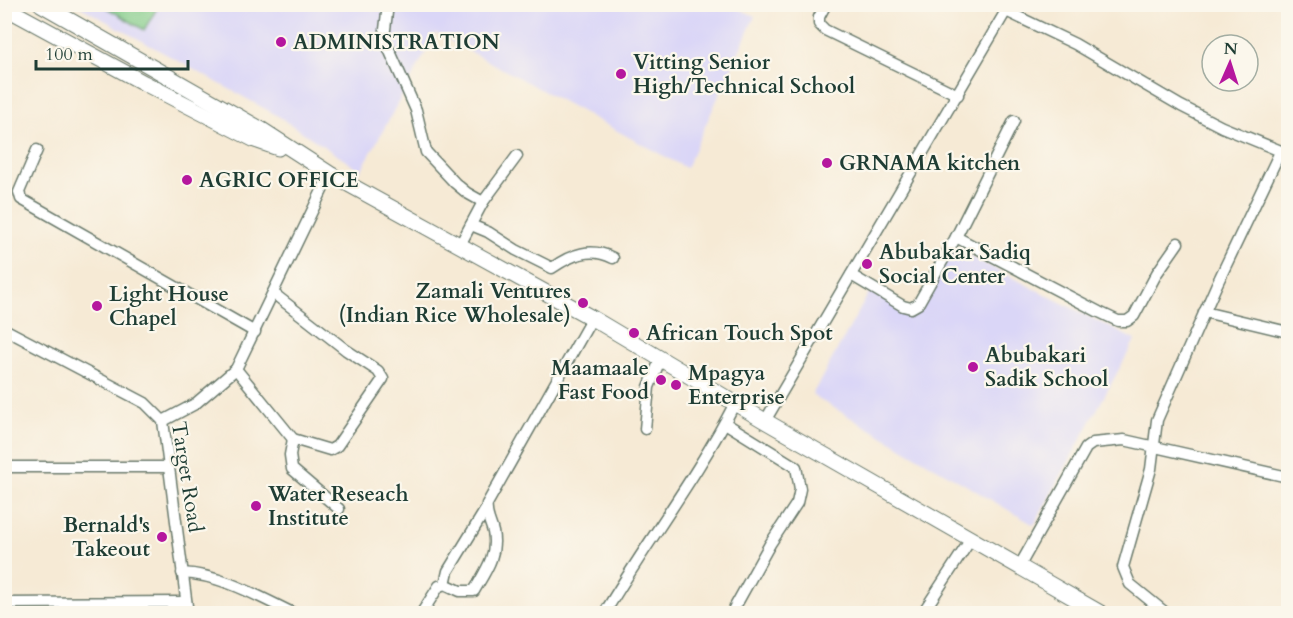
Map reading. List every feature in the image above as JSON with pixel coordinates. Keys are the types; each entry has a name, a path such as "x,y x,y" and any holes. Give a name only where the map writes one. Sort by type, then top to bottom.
{"highway":[{"path":"41,4 255,126 330,174 592,318 765,421 1102,614"},
{"path":"4,8 235,130 301,157"}],"street":[{"path":"388,4 384,38 416,110 426,152 455,183 483,202"},
{"path":"826,4 819,17 819,24 825,30 958,95"},
{"path":"765,421 1008,8 1181,106 1222,127 1284,153 1204,312 1157,420 1151,469 1123,567 1130,584 1167,614"},
{"path":"851,275 903,306 911,308 918,304 956,237 1014,121"},
{"path":"37,150 19,192 21,199 255,332"},
{"path":"460,245 483,202 517,156"},
{"path":"162,421 195,404 236,369 330,174"},
{"path":"471,225 552,268 566,258 589,251 602,252 613,258"},
{"path":"956,237 1118,321 1127,321 1134,316 1157,273 1178,243"},
{"path":"236,369 293,439 330,450 337,446 384,379 378,371 338,344 273,293"},
{"path":"1204,312 1288,332"},
{"path":"445,584 448,571 486,509 490,498 592,318"},
{"name":"Target Road","path":"4,329 145,403 162,421 187,608"},
{"path":"645,429 648,393 660,360"},
{"path":"604,614 725,423 735,403"},
{"path":"725,423 796,466 800,489 798,503 770,544 731,614"},
{"path":"293,439 290,454 292,469 339,509"},
{"path":"1019,567 1086,448 1093,443 1124,440 1288,477"},
{"path":"4,467 167,467"},
{"path":"421,614 439,586 445,584 460,591 474,591 494,551 493,532 486,509"},
{"path":"923,613 971,539"},
{"path":"182,573 203,574 222,580 295,614"},
{"path":"4,603 187,608"}],"shaded area":[{"name":"Vitting Senior High/Technical School","path":"727,4 755,16 686,168 436,33 361,171 278,116 77,5"},
{"name":"Abubakari Sadik School","path":"954,248 1135,340 1034,525 812,395 870,291 915,314"}],"green space":[{"path":"102,5 159,5 144,30"}],"place":[{"name":"ADMINISTRATION","path":"281,42"},
{"name":"Vitting Senior High/Technical School","path":"621,74"},
{"name":"GRNAMA kitchen","path":"827,163"},
{"name":"AGRIC OFFICE","path":"187,180"},
{"name":"Abubakar Sadiq Social Center","path":"867,264"},
{"name":"Zamali Ventures (Indian Rice Wholesale)","path":"583,303"},
{"name":"Light House Chapel","path":"97,306"},
{"name":"African Touch Spot","path":"634,333"},
{"name":"Abubakari Sadik School","path":"973,367"},
{"name":"Maamaale Fast Food","path":"661,380"},
{"name":"Mpagya Enterprise","path":"676,385"},
{"name":"Water Reseach Institute","path":"256,506"},
{"name":"Bernald's Takeout","path":"162,537"}]}
